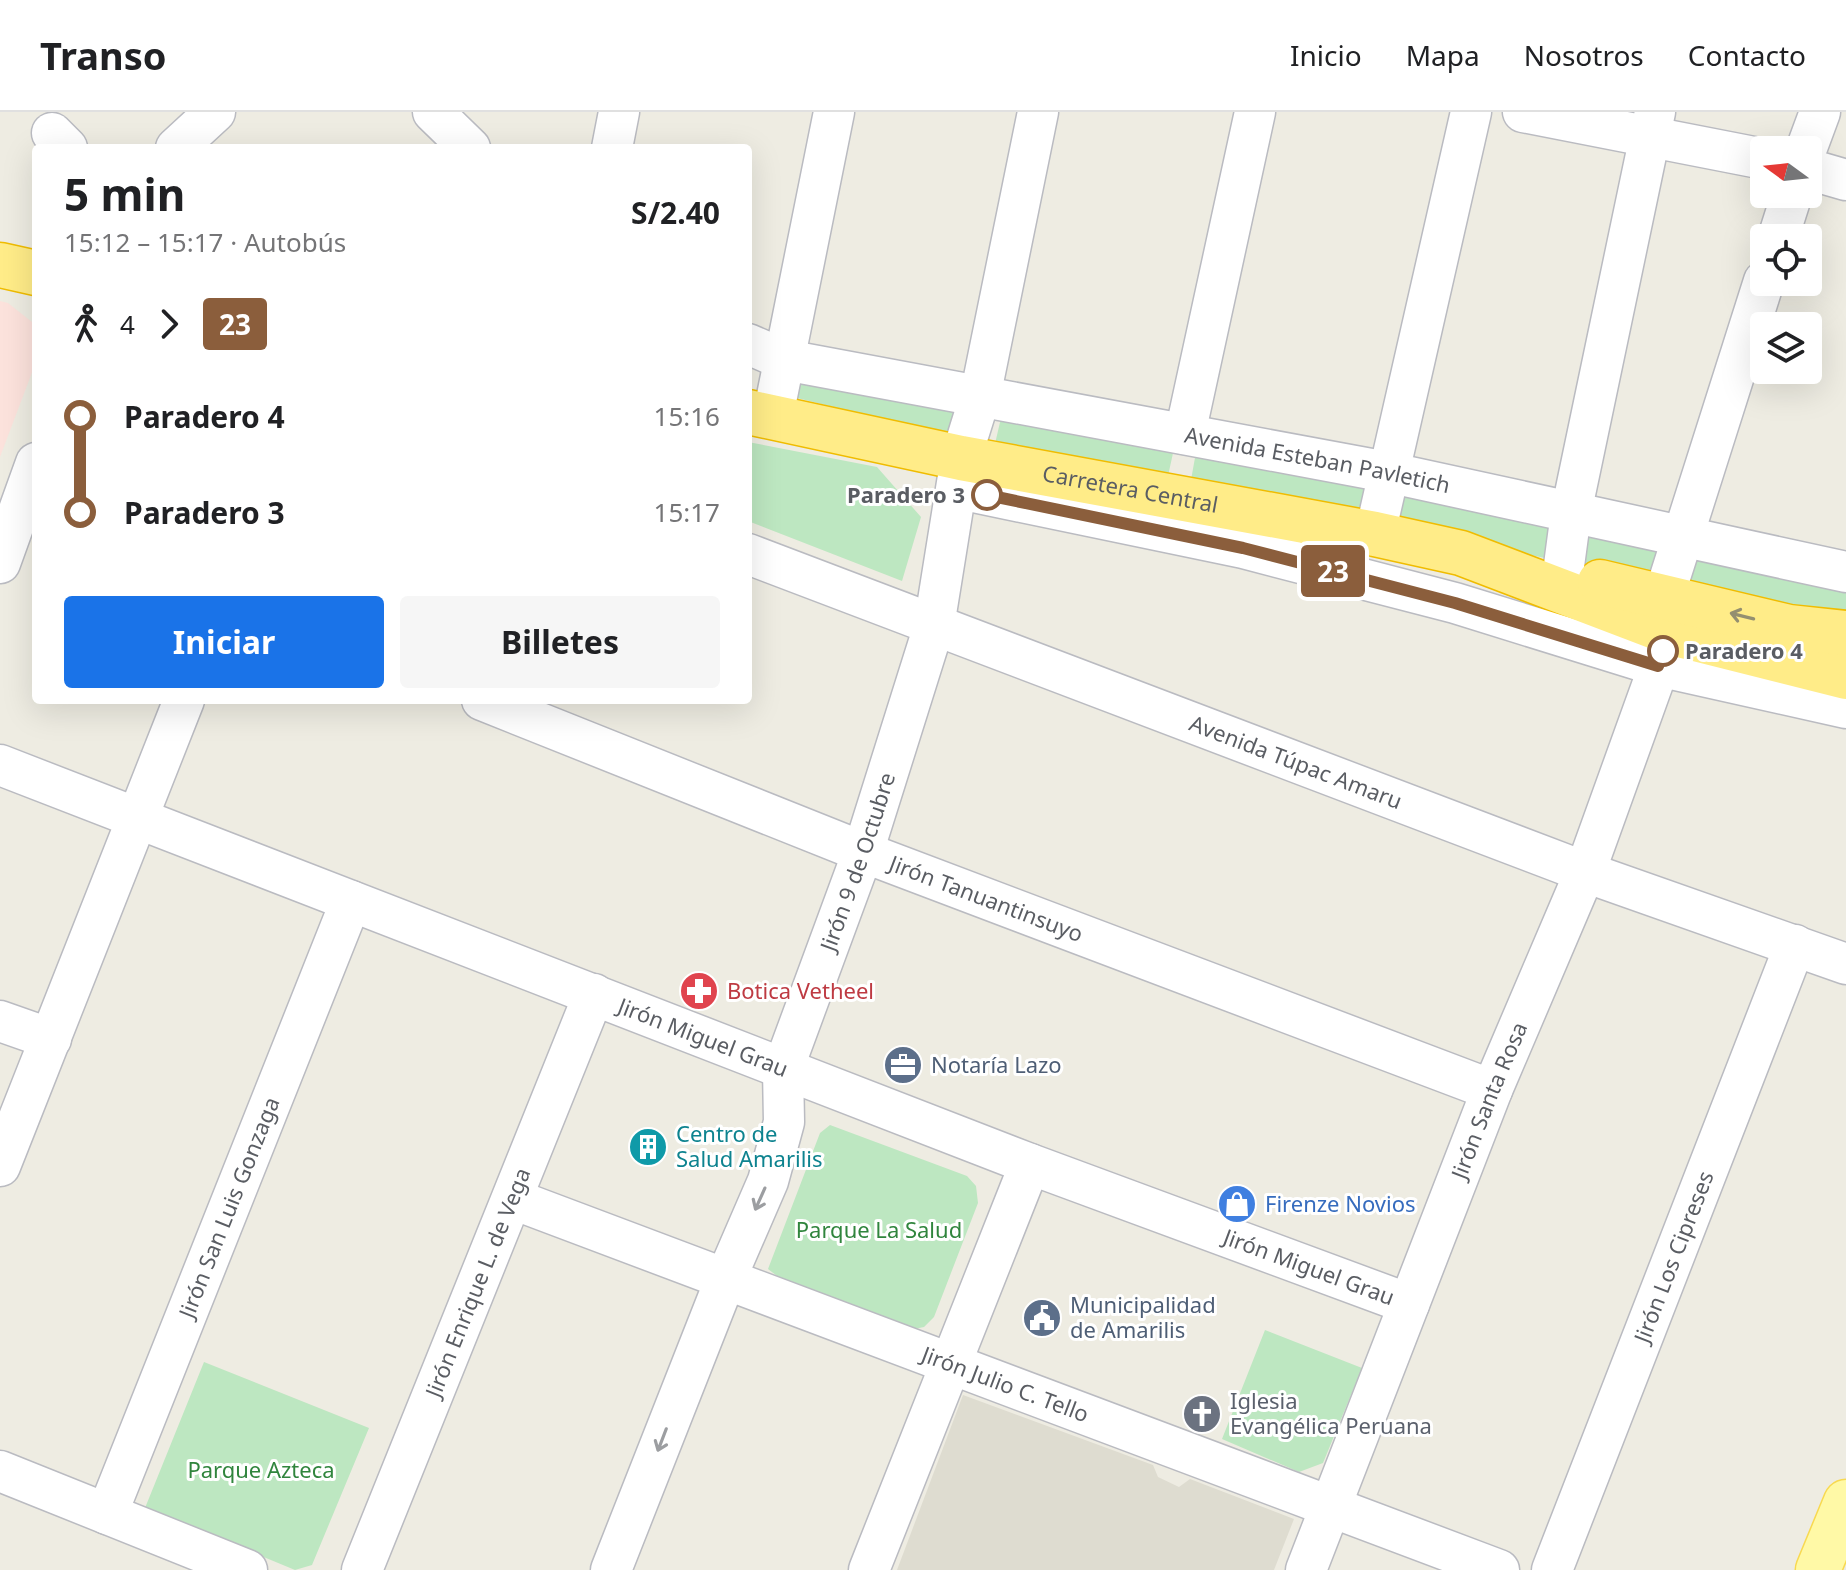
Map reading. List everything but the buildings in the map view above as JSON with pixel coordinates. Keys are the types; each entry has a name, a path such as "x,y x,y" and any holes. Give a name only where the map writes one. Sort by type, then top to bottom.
{"highway":[{"path":"0,265 32,272"},
{"name":"Carretera Central","path":"760,414 960,474 1375,534 1461,553 1664,632 1846,677"},
{"name":"Carretera Central","path":"1511,573 1563,573 1664,632 1789,627 1846,633"},
{"path":"1789,627 1846,657"}],"main road":[{"path":"1818,1570 1846,1502"}],"street":[{"path":"180,144 215,112"},
{"path":"433,112 466,144"},
{"path":"613,144 619,112"},
{"path":"760,414 785,360 834,112"},
{"name":"Jirón 9 de Octubre","path":"611,1570 726,1278 768,1181 784,1122 783,1069 863,852 934,626 960,474 980,397 1038,112"},
{"path":"1185,434 1255,112"},
{"path":"1375,534 1471,112"},
{"path":"1523,112 1653,124 1750,155"},
{"path":"1811,136 1820,112"},
{"path":"1563,573 1571,513 1653,124"},
{"path":"1822,173 1846,180"},
{"name":"Jirón Santa Rosa","path":"1306,1570 1492,1090 1585,872 1664,632 1682,537 1759,296"},
{"name":"Avenida Esteban Pavletich","path":"752,346 785,360 1387,472 1846,572"},
{"path":"0,563 32,474"},
{"path":"960,474 1455,603 1664,632 1846,708"},
{"name":"Avenida Túpac Amaru","path":"752,556 1585,872 1846,964"},
{"path":"0,1166 182,704"},
{"name":"Jirón Tanuantinsuyo","path":"492,704 863,852 1492,1090"},
{"name":"Jirón Miguel Grau","path":"0,765 1030,1164 1409,1304"},
{"name":"Jirón San Luis Gonzaga","path":"107,1514 351,901"},
{"name":"Jirón Los Cipreses","path":"1552,1570 1795,945"},
{"name":"Jirón Enrique L. de Vega","path":"362,1570 594,994"},
{"path":"0,1021 51,1039"},
{"path":"869,1570 1030,1164"},
{"name":"Jirón Julio C. Tello","path":"513,1199 1499,1570"},
{"path":"0,1471 247,1570"}],"shaded area":[{"path":"0,301 8,303 32,322 32,373 0,457"},
{"path":"963,1395 1153,1465 1158,1477 1179,1487 1190,1479 1294,1519 1274,1570 897,1570"}],"green space":[{"path":"797,377 963,410 955,437 793,397"},
{"path":"1001,418 1175,444 1166,485 994,448"},
{"path":"752,443 877,467 921,517 902,581 752,523"},
{"path":"1196,452 1371,490 1364,520 1191,480"},
{"path":"1390,494 1557,529 1554,560 1382,523"},
{"path":"1582,529 1670,550 1661,579 1574,563"},
{"path":"1688,553 1846,587 1846,615 1681,584"},
{"name":"Parque La Salud","path":"830,1125 967,1176 976,1186 978,1203 934,1317 924,1327 909,1330 781,1279 768,1269 820,1133"},
{"path":"1265,1330 1362,1368 1323,1463 1299,1472 1222,1439"},
{"name":"Parque Azteca","path":"204,1362 369,1428 312,1565 295,1570 145,1508"}],"bus line":[{"name":"23","path":"987,495 1243,548 1455,603 1658,666 1663,651"}],"place":[{"name":"Paradero 3","path":"987,495"},
{"name":"Paradero 4","path":"1663,651"},
{"name":"Botica Vetheel","path":"699,991"},
{"name":"Notaría Lazo","path":"903,1065"},
{"name":"Centro de Salud Amarilis","path":"648,1147"},
{"name":"Firenze Novios","path":"1237,1204"},
{"name":"Municipalidad de Amarilis","path":"1042,1318"},
{"name":"Iglesia Evangélica Peruana","path":"1202,1414"}]}
